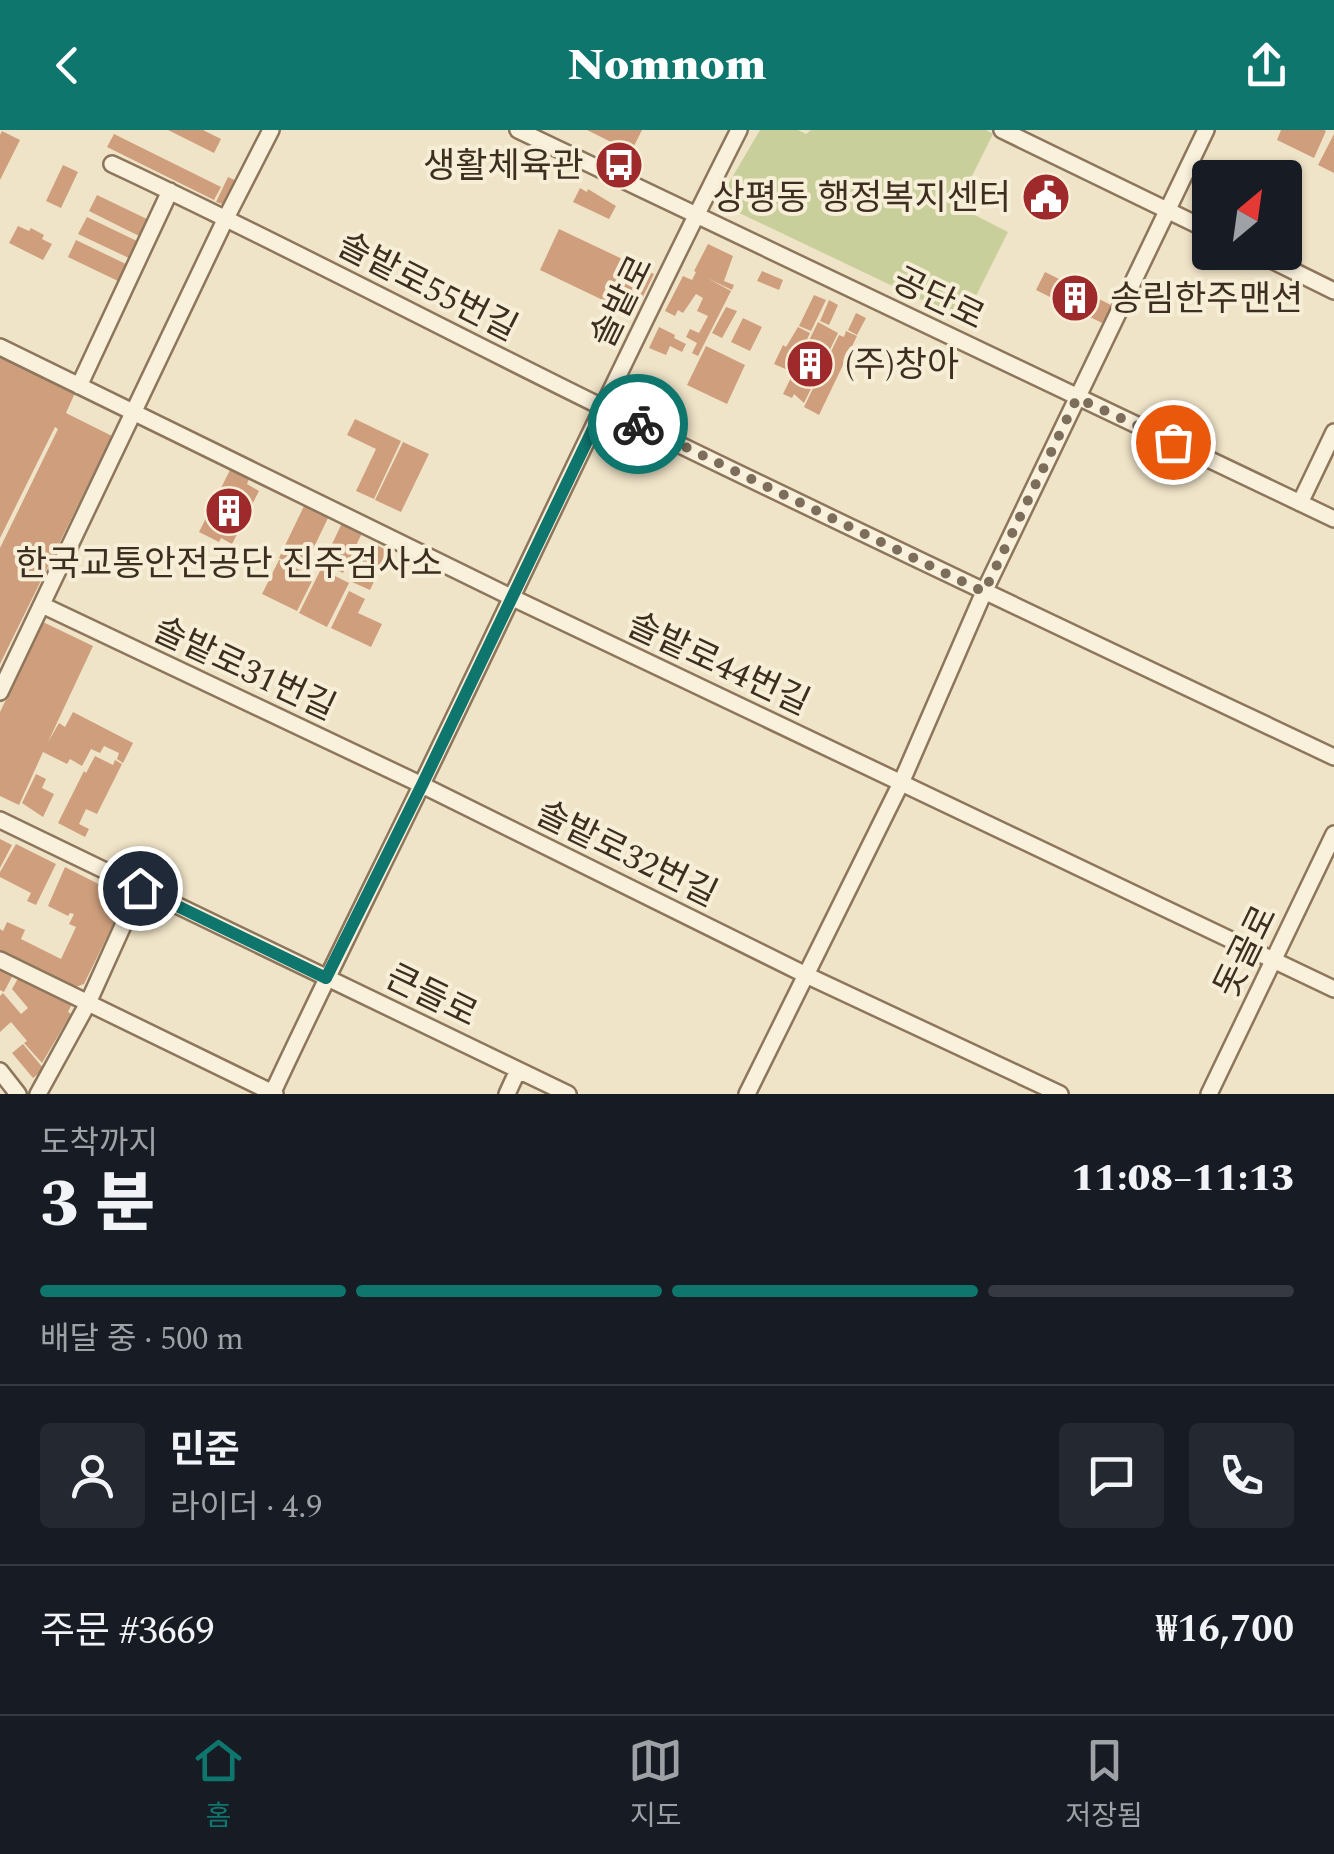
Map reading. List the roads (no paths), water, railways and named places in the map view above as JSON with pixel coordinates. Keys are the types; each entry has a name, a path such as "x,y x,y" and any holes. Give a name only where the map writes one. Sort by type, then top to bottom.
{"street":[{"path":"0,692 270,130"},
{"name":"공단로","path":"518,130 1334,519"},
{"name":"솔밭로","path":"273,1094 738,130"},
{"path":"1002,130 1192,222"},
{"path":"747,1094 901,782 984,592 1206,130"},
{"name":"솔밭로55번길","path":"112,164 603,408 1334,757"},
{"path":"79,386 170,192"},
{"path":"1291,270 1334,291"},
{"name":"솔밭로44번길","path":"0,347 510,597 1334,988"},
{"path":"1300,503 1334,432"},
{"name":"솔밭로31번길","path":"42,605 422,785"},
{"name":"솔밭로32번길","path":"422,785 806,975 1060,1094"},
{"name":"큰들로","path":"0,820 568,1094"},
{"name":"돗골로","path":"1209,1094 1334,834"},
{"path":"38,1094 88,1004 140,888"},
{"path":"0,960 273,1094"},
{"path":"506,1094 518,1070"},
{"path":"0,1072 18,1094"}],"place":[{"name":"생활체육관","path":"619,165"},
{"name":"상평동 행정복지센터","path":"1046,197"},
{"name":"송림한주맨션","path":"1075,298"},
{"name":"(주)창아","path":"810,364"},
{"name":"한국교통안전공단 진주검사소","path":"229,511"}]}
